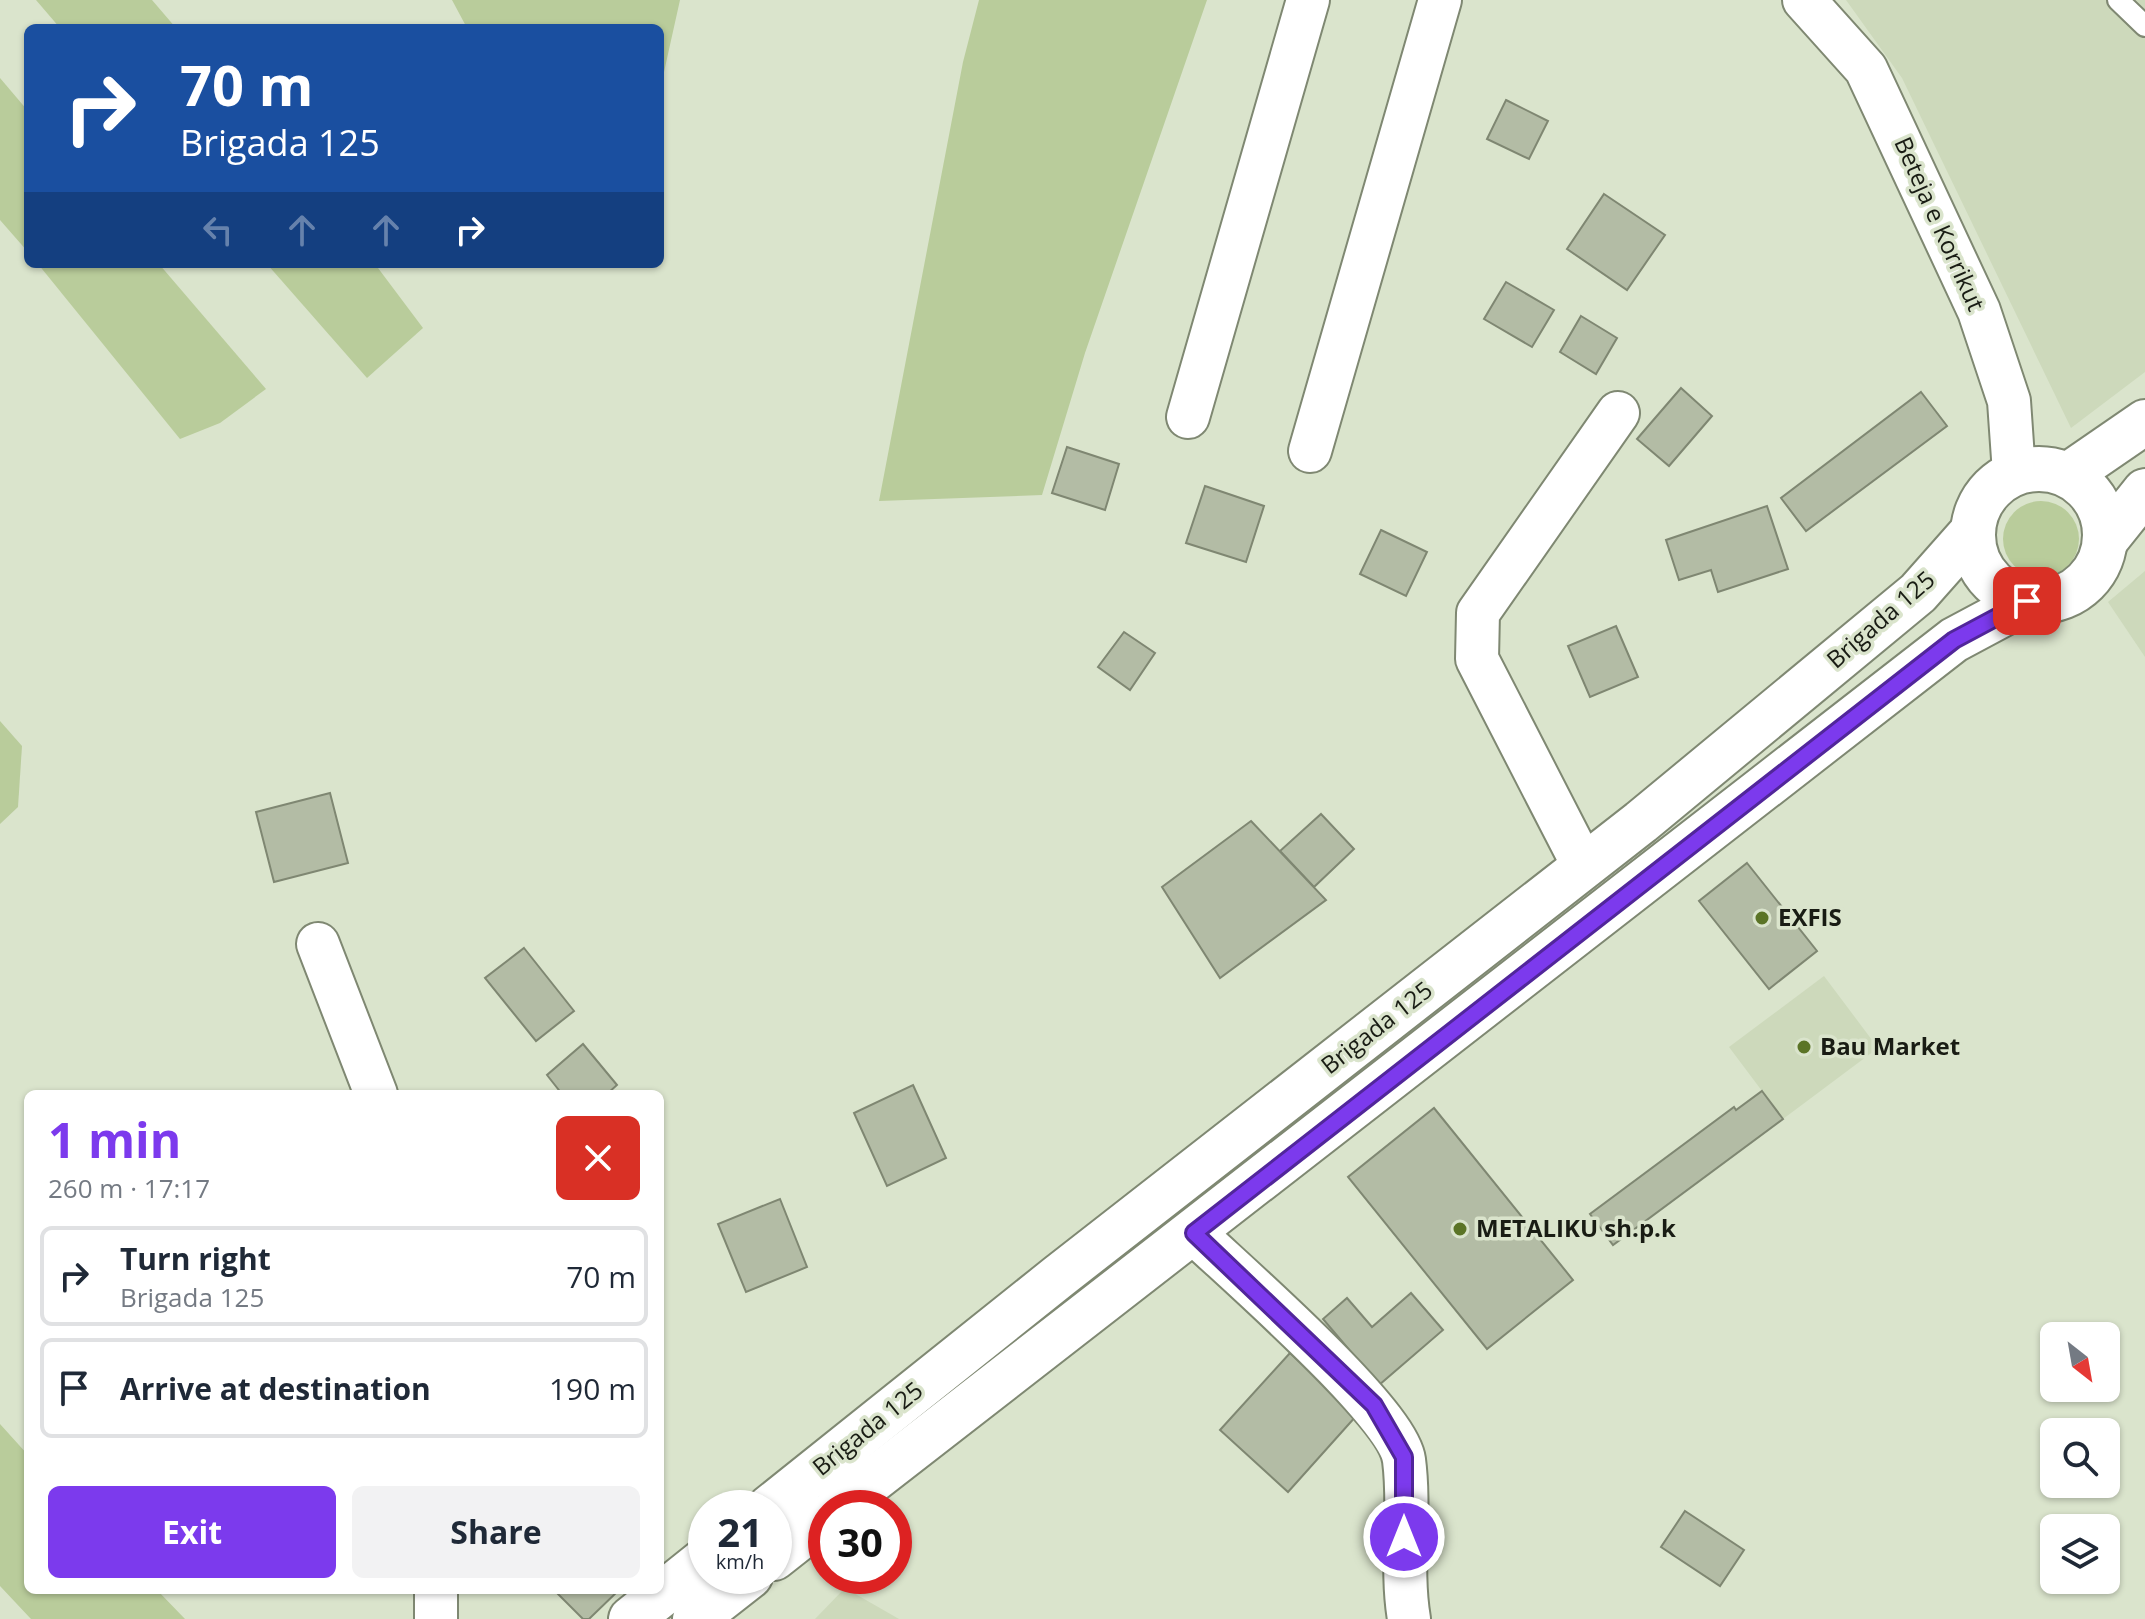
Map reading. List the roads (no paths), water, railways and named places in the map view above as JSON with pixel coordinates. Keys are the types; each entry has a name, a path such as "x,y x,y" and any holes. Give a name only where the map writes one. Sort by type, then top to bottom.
{"main road":[{"path":"2068,475 2145,422"},
{"path":"2032,468 2068,475 2085,486 2097,502 2105,521 2105,541 2100,562 2088,581 2070,595 2049,602 2027,601 2004,593 1986,577 1975,556 1972,532 1978,508 1992,487 2014,473 2032,468"},
{"path":"2105,541 2145,491"},
{"name":"Brigada 125","path":"792,1490 1058,1277 1584,867 1918,593 1972,532"},
{"name":"Brigada 125","path":"860,1490 1954,640 2027,601"},
{"name":"Brigada 125","path":"792,1544 808,1531"},
{"path":"664,1593 688,1573"},
{"path":"631,1619 662,1594"},
{"path":"695,1619 727,1594"}],"street":[{"path":"1188,417 1308,0"},
{"path":"1310,451 1440,0"},
{"name":"Beteja e Korrikut","path":"1818,4 1866,69 1979,311 2009,401 2014,473"},
{"path":"1584,867 1477,659 1478,613 1618,413"},
{"path":"318,944 374,1090"},
{"path":"1194,1233 1374,1405 1404,1457 1404,1590 1409,1619"},
{"path":"436,1594 436,1619"}],"lane":[{"path":"2118,0 2145,26"}],"place":[{"name":"EXFIS","path":"1762,918"},
{"name":"Bau Market","path":"1804,1047"},
{"name":"METALIKU sh.p.k","path":"1460,1229"}]}
